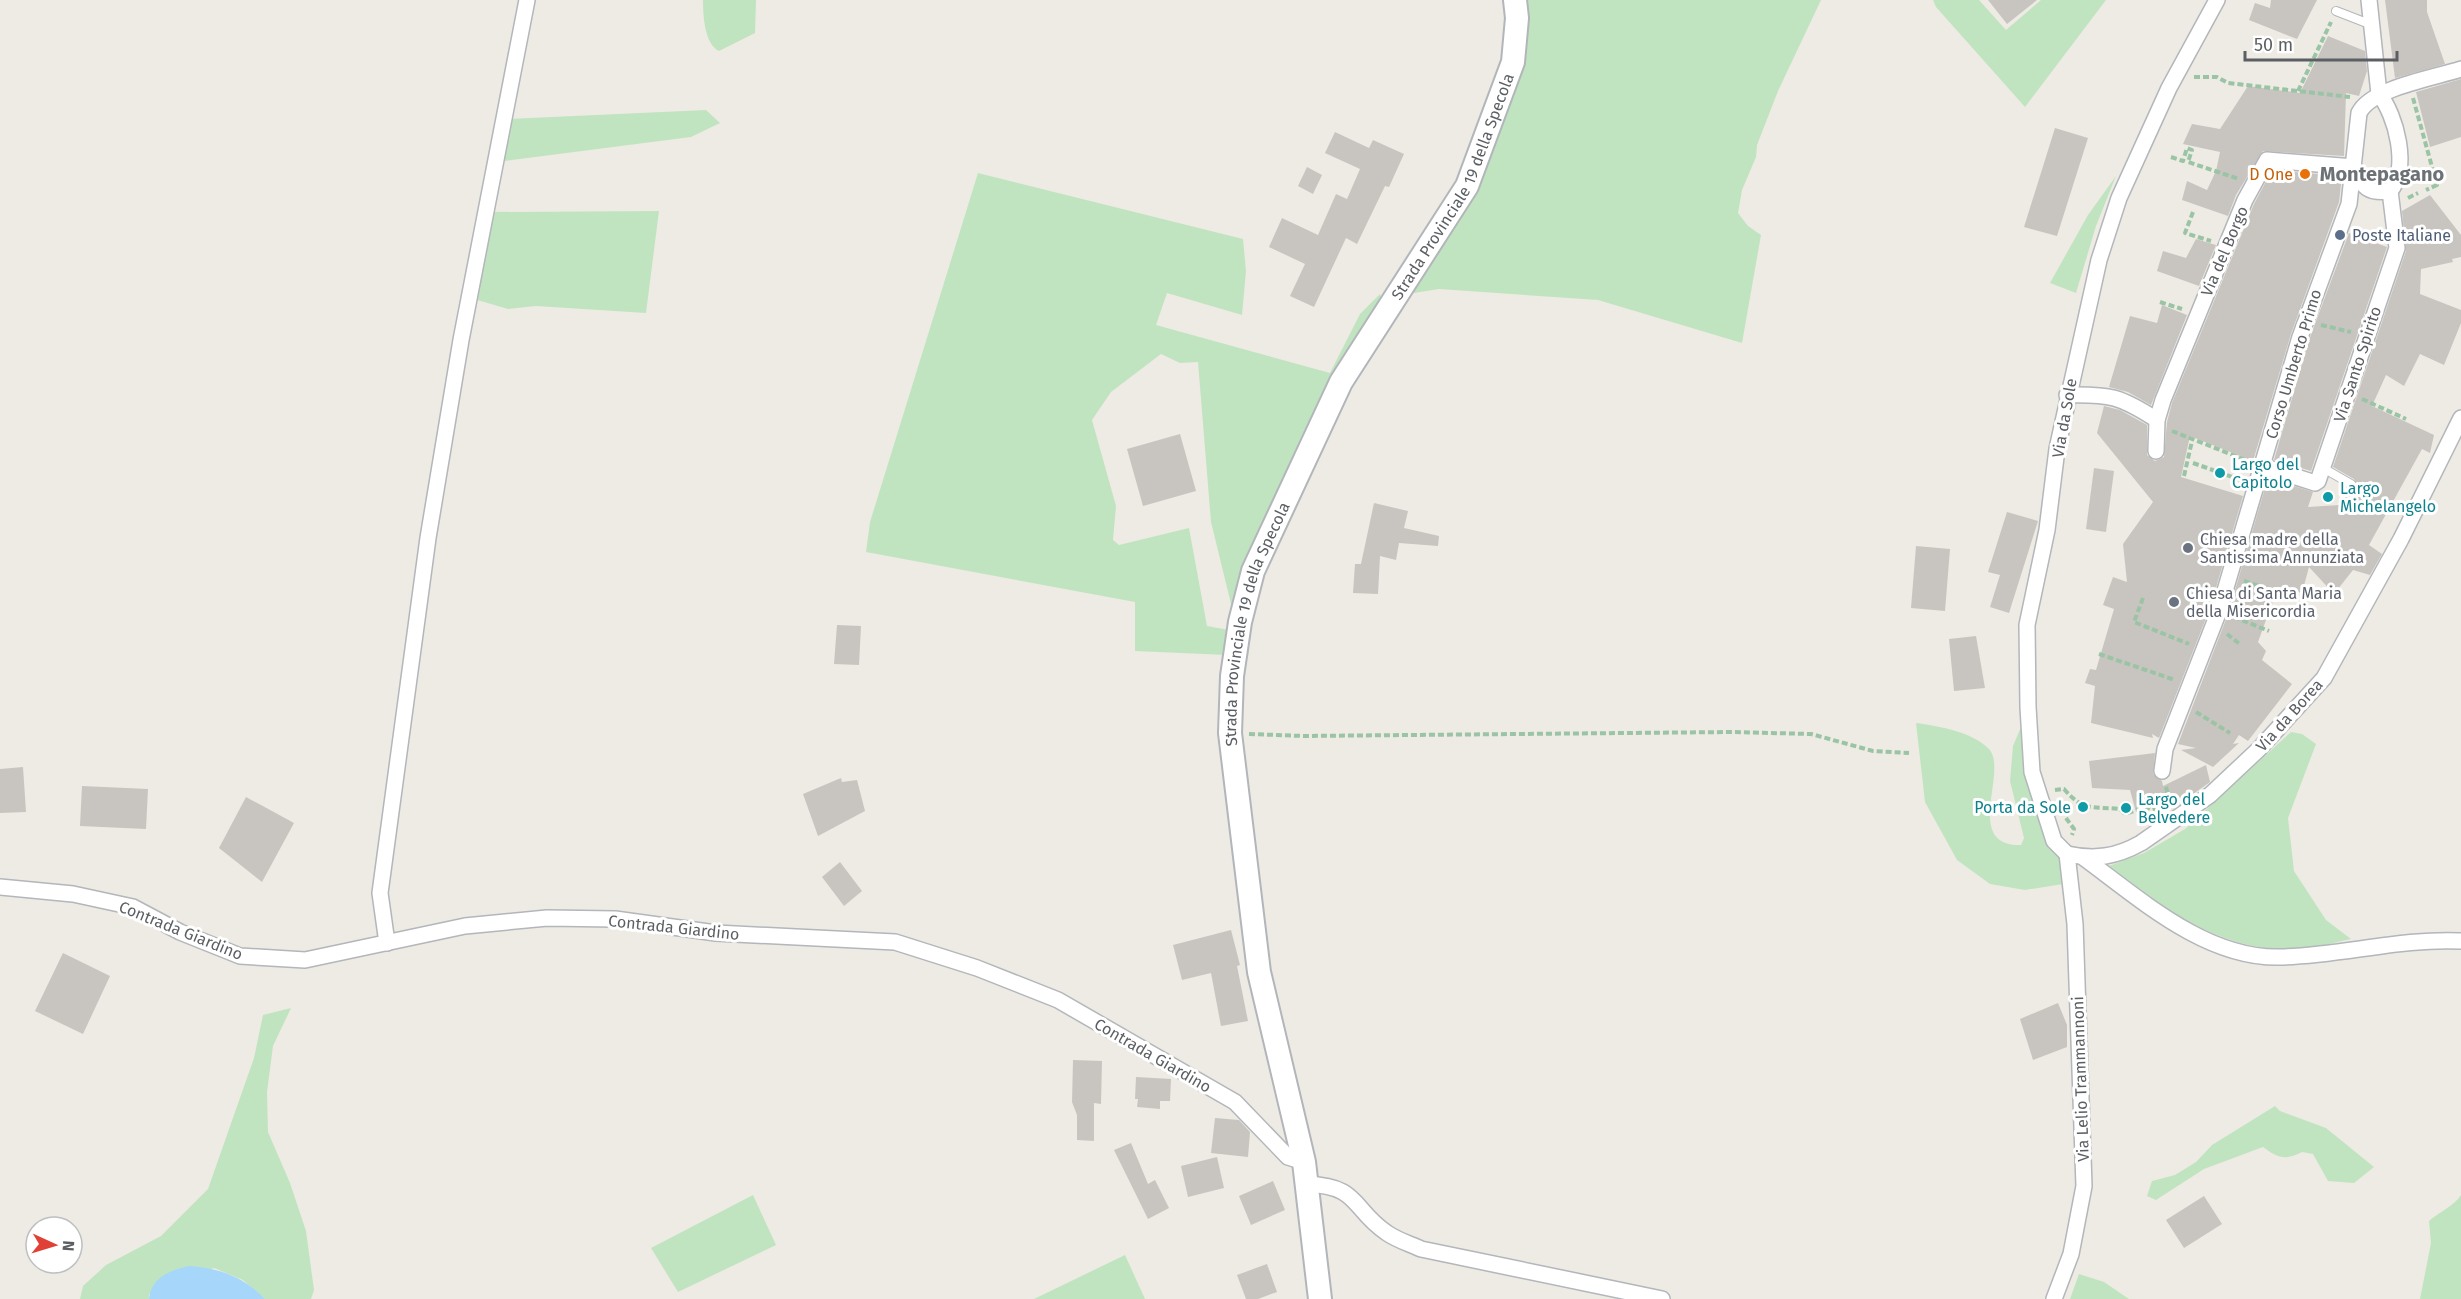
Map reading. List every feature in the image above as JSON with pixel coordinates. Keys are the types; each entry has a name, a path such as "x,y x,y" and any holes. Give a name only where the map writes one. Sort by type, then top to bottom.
{"main road":[{"name":"Strada Provinciale 19 della Specola","path":"1320,1299 1305,1173 1259,972 1230,733 1232,676 1240,622 1253,571 1341,381 1467,186 1513,62 1517,18 1515,0"}],"street":[{"path":"387,943 380,893 428,538 483,216 527,0"},
{"name":"Via da Sole","path":"2067,854 2054,841 2032,772 2027,625 2047,530 2067,395 2099,260 2119,198 2176,76 2217,0"},
{"path":"2351,167 2362,186 2374,191 2390,190 2397,183 2400,173 2399,153 2392,117 2381,94 2369,0"},
{"path":"2381,94 2461,69"},
{"name":"Corso Umberto Primo","path":"2162,771 2165,749 2219,611 2306,321 2337,230 2349,204 2351,167 2359,113 2381,94"},
{"name":"Via del Borgo","path":"2156,451 2157,420 2197,314 2254,183 2267,160 2351,167"},
{"name":"Via Santo Spirito","path":"2320,474 2397,248 2390,190"},
{"path":"2067,395 2108,394 2139,408 2157,420"},
{"name":"Via da Borea","path":"2067,854 2096,859 2130,849 2210,795 2259,749 2324,678 2401,539 2461,418"},
{"path":"2262,466 2315,483 2320,474"},
{"name":"Via Lelio Trammannoni","path":"2054,1299 2072,1254 2084,1186 2075,924 2067,854"},
{"path":"2084,858 2130,893 2181,925 2220,946 2255,956 2280,957 2390,943 2461,941"},
{"name":"Contrada Giardino","path":"0,887 73,894 133,907 180,932 240,956 305,960 465,926 547,918 615,919 717,933 894,942 977,968 1058,1000 1235,1102 1305,1173"},
{"path":"1305,1173 1348,1194 1386,1233 1421,1249 1662,1299"}],"lane":[{"path":"2336,10 2372,26"},
{"path":"2320,474 2351,484"}],"path":[{"path":"2298,91 2326,34"},
{"path":"2176,76 2217,77 2228,83 2298,91 2381,94 2395,98 2412,93 2437,185 2426,190"},
{"path":"2171,157 2183,161 2187,148 2192,150 2187,162 2254,183"},
{"path":"2193,212 2185,233 2226,245"},
{"path":"2355,229 2377,237 2376,242"},
{"path":"2160,302 2197,314"},
{"path":"2306,321 2367,336"},
{"path":"2348,393 2406,419"},
{"path":"2184,476 2192,441 2262,466"},
{"path":"2193,463 2256,485"},
{"path":"2229,577 2296,598"},
{"path":"2143,598 2134,622 2204,650"},
{"path":"2219,611 2269,631"},
{"path":"2099,654 2190,684"},
{"path":"2183,704 2230,733"},
{"path":"1230,733 1304,736 1733,732 1811,734 1873,751 1909,753"},
{"path":"2055,799 2055,790 2064,789 2072,800 2083,807 2120,809 2125,814 2146,807 2151,810 2170,803"},
{"path":"2064,815 2074,829 2067,854"}],"green space":[{"path":"703,0 756,0 755,33 719,51 707,35"},
{"path":"1523,0 1821,0 1778,91 1757,145 1756,157 1742,190 1738,213 1748,226 1761,235 1742,343 1598,300 1439,289 1414,293 1410,282 1454,221"},
{"path":"1933,0 1979,0 2006,30 2041,0 2106,0 2025,107 1936,7"},
{"path":"706,110 720,123 691,137 497,162 506,119"},
{"path":"978,173 1243,239 1246,271 1242,315 1167,293 1156,325 1330,373 1360,314 1380,294 1383,307 1233,612 1211,522 1198,362 1180,363 1161,354 1111,392 1092,420 1116,506 1113,540 1119,545 1189,528 1207,626 1229,630 1227,655 1135,651 1135,602 866,552 870,522"},
{"path":"2116,176 2096,226 2076,293 2050,283 2088,215"},
{"path":"659,211 646,313 536,306 508,309 474,299 488,212"},
{"path":"1916,723 1965,734 1989,749 1994,759 1990,821 1994,834 2004,842 2021,845 2024,838 2010,781 2013,746 2021,727 2029,783 2059,859 2063,884 2025,890 1990,884 1957,860 1925,802"},
{"path":"2291,732 2302,734 2316,744 2288,818 2294,871 2326,920 2351,939 2301,949 2273,949 2247,945 2222,937 2173,913 2106,867 2144,853 2185,829"},
{"path":"291,1008 273,1046 267,1092 268,1132 290,1183 306,1231 314,1290 311,1299 265,1299 243,1280 214,1268 149,1294 149,1299 80,1299 83,1286 106,1265 161,1236 208,1189 254,1058 263,1015"},
{"path":"2275,1106 2280,1111 2326,1128 2374,1167 2354,1183 2328,1181 2313,1154 2302,1152 2291,1157 2282,1157 2263,1147 2204,1169 2156,1200 2147,1196 2152,1181 2175,1175 2196,1162 2212,1145"},
{"path":"753,1195 776,1245 678,1292 651,1248"},
{"path":"2461,1195 2461,1299 2420,1299 2431,1243 2429,1221"},
{"path":"1125,1255 1145,1299 1034,1299"},
{"path":"2079,1274 2104,1282 2129,1299 2070,1299"}],"water":[{"path":"189,1266 211,1269 240,1279 265,1299 149,1299 158,1280 169,1272"}],"building":[{"path":"1988,0 2037,0 2007,24"},
{"path":"2271,0 2317,0 2297,39 2249,20 2255,3 2270,8"},
{"path":"2385,0 2427,0 2427,12 2445,64 2395,78"},
{"path":"2328,36 2365,51 2367,71 2359,96 2346,93 2344,156 2263,151 2236,195 2228,216 2182,200 2187,181 2207,190 2216,171 2220,152 2183,144 2192,124 2220,129 2248,86 2300,93"},
{"path":"2461,79 2461,137 2430,147 2416,92"},
{"path":"2055,128 2088,138 2057,236 2024,227"},
{"path":"1335,132 1369,148 1373,140 1404,154 1389,187 1385,186 1357,244 1346,238 1314,307 1290,296 1305,264 1269,247 1282,218 1318,235 1336,194 1347,199 1360,169 1325,153"},
{"path":"1307,167 1322,175 1313,194 1298,186"},
{"path":"2272,170 2342,176 2339,202 2291,334 2253,461 2190,436 2181,477 2243,496 2210,608 2159,738 2152,734 2153,738 2091,723 2095,686 2085,683 2090,669 2096,670 2114,609 2103,605 2113,577 2127,582 2123,544 2153,502 2097,433 2104,406 2120,410 2147,425 2147,455 2155,461 2164,457 2167,422 2172,403 2254,204"},
{"path":"2430,195 2461,235 2461,257 2452,259 2453,262 2421,269 2420,294 2461,310 2461,323 2444,365 2420,354 2404,386 2386,375 2372,406 2434,435 2430,453 2422,449 2369,545 2382,554 2370,575 2353,570 2334,594 2309,567 2302,593 2278,587 2258,642 2266,651 2262,660 2292,684 2248,741 2239,735 2233,744 2239,743 2213,767 2181,750 2196,748 2178,744 2228,614 2268,478 2313,492 2308,507 2340,505 2349,490 2356,487 2354,479 2333,467 2406,251 2402,211"},
{"path":"2349,233 2387,247 2311,471 2274,460 2309,340"},
{"path":"2196,239 2216,245 2199,286 2157,271 2163,251 2186,258"},
{"path":"2162,305 2187,315 2151,405 2128,392 2109,387 2130,316 2157,323"},
{"path":"1180,434 1196,491 1143,506 1127,449"},
{"path":"2094,468 2114,471 2106,532 2086,529"},
{"path":"1374,503 1408,511 1404,528 1439,536 1438,546 1399,543 1396,560 1380,556 1378,594 1353,593 1355,564 1361,564"},
{"path":"2007,512 2038,521 2009,613 1990,607 2000,575 1988,572"},
{"path":"1916,546 1950,549 1945,611 1911,608"},
{"path":"837,625 861,626 859,665 834,664"},
{"path":"1976,636 1985,688 1954,691 1949,639"},
{"path":"2155,753 2153,774 2162,781 2163,786 2206,765 2210,782 2182,802 2177,797 2136,812 2130,790 2092,788 2089,761"},
{"path":"23,767 26,812 0,813 0,769"},
{"path":"841,778 842,782 857,780 865,811 818,836 803,794"},
{"path":"82,786 148,789 146,829 80,826"},
{"path":"246,797 294,823 262,882 219,848"},
{"path":"840,862 862,891 844,906 822,877"},
{"path":"1231,930 1240,965 1237,966 1248,1021 1221,1026 1211,973 1182,980 1173,945"},
{"path":"63,953 110,976 83,1034 35,1011"},
{"path":"2058,1003 2067,1025 2067,1047 2033,1060 2020,1019"},
{"path":"1073,1060 1102,1061 1101,1104 1094,1103 1094,1141 1077,1140 1077,1115 1072,1102"},
{"path":"1136,1077 1171,1079 1170,1101 1160,1101 1160,1109 1137,1107"},
{"path":"1215,1118 1239,1120 1250,1132 1248,1157 1211,1153"},
{"path":"1131,1143 1148,1184 1155,1180 1169,1208 1148,1219 1114,1150"},
{"path":"1217,1157 1224,1188 1188,1197 1181,1166"},
{"path":"1273,1181 1285,1210 1251,1225 1239,1196"},
{"path":"2204,1196 2222,1224 2184,1248 2166,1220"},
{"path":"1267,1264 1277,1292 1258,1299 1246,1299 1237,1275"}],"place":[{"name":"D One","path":"2305,174"},
{"name":"Poste Italiane","path":"2340,235"},
{"name":"Largo del Capitolo","path":"2220,473"},
{"name":"Largo Michelangelo","path":"2328,497"},
{"name":"Chiesa madre della Santissima Annunziata","path":"2188,548"},
{"name":"Chiesa di Santa Maria della Misericordia","path":"2174,602"},
{"name":"Porta da Sole","path":"2083,807"},
{"name":"Largo del Belvedere","path":"2126,808"}],"district":[{"name":"Montepagano","path":"2382,174"}]}
